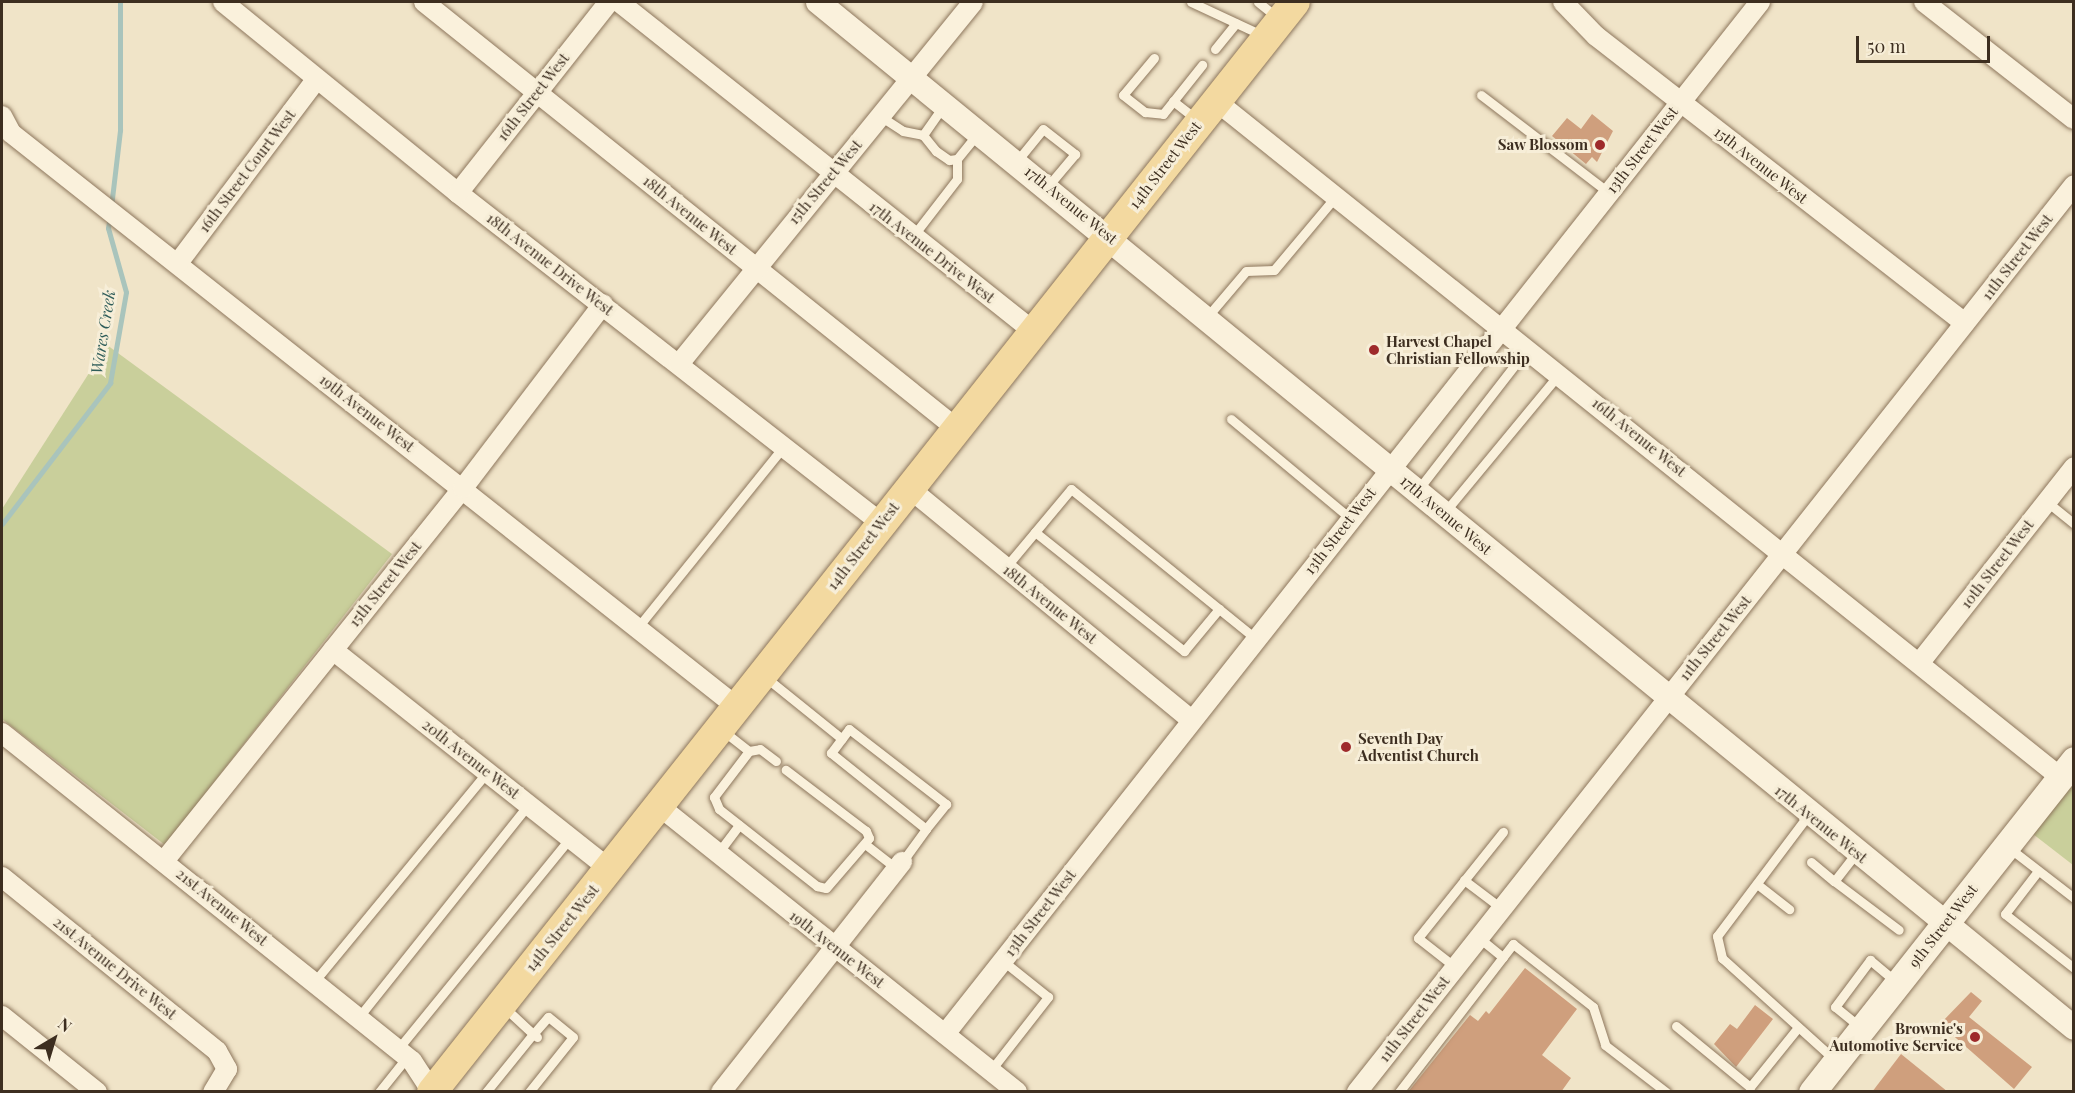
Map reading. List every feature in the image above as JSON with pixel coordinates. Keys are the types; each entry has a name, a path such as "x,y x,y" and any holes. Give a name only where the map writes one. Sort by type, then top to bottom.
{"main road":[{"name":"14th Street West","path":"432,1092 1207,111 1275,15"},
{"name":"9th Street West","path":"1812,1092 2067,768"}],"street":[{"name":"18th Avenue Drive West","path":"223,2 316,80 458,193 881,523"},
{"name":"18th Avenue West","path":"424,2 956,428"},
{"name":"16th Street West","path":"458,193 609,2"},
{"name":"17th Avenue Drive West","path":"619,2 831,173 1033,331"},
{"name":"17th Avenue West","path":"818,2 1048,186 1666,699 1945,922 2073,1028"},
{"name":"15th Street West","path":"679,364 831,173 974,2"},
{"name":"15th Avenue West","path":"1563,2 1577,19 1965,323"},
{"name":"13th Street West","path":"945,1034 1255,638 1760,2"},
{"path":"1924,2 2073,119"},
{"name":"16th Street Court West","path":"178,263 316,80"},
{"name":"16th Avenue West","path":"1207,111 1336,196 1921,661 2067,768"},
{"name":"19th Avenue West","path":"2,116 10,133 130,225 638,627 728,718"},
{"name":"11th Street West","path":"1357,1092 2073,185"},
{"name":"15th Street West","path":"164,861 463,488 603,304"},
{"name":"10th Street West","path":"1921,661 2073,467"},
{"name":"18th Avenue West","path":"909,488 1191,720"},
{"name":"20th Avenue West","path":"333,650 609,869"},
{"name":"21st Avenue West","path":"2,733 402,1053 432,1092"},
{"name":"19th Avenue West","path":"659,806 1015,1091"},
{"path":"721,1092 899,866"},
{"name":"21st Avenue Drive West","path":"2,877 226,1062 224,1077 213,1092"},
{"path":"2,1016 97,1092"}],"lane":[{"path":"1191,2 1236,23 1275,15"},
{"path":"1215,50 1236,23"},
{"path":"1154,58 1123,94 1145,112 1163,114 1202,65"},
{"path":"1481,95 1608,192"},
{"path":"1173,101 1207,111"},
{"path":"923,135 945,103"},
{"path":"880,116 903,131 923,135 936,152 949,160 957,159"},
{"path":"1017,161 1043,129 1075,154 1048,186"},
{"path":"912,236 957,179 957,159 980,131"},
{"path":"1207,317 1246,271 1274,270 1336,196"},
{"path":"1417,490 1528,348"},
{"path":"1444,513 1560,374"},
{"path":"1231,419 1350,518"},
{"path":"638,627 784,446"},
{"path":"1005,568 1071,489 1255,638"},
{"path":"2046,501 2073,524"},
{"path":"1035,532 1184,651 1220,609"},
{"path":"762,675 842,739"},
{"path":"728,718 749,751"},
{"path":"865,844 899,866 946,804 849,729 831,753 926,829"},
{"path":"776,761 760,750 749,751 714,797 719,809 817,886 826,888 865,844 866,831 786,770"},
{"path":"314,982 487,772"},
{"path":"358,1018 528,805"},
{"path":"1809,814 1717,936 1722,958 1796,1030 1836,1061"},
{"path":"718,853 739,825"},
{"path":"1455,967 1418,938 1503,832"},
{"path":"379,1092 402,1053 570,838"},
{"path":"2006,846 2073,898"},
{"path":"1834,881 1857,852"},
{"path":"1810,862 1899,930"},
{"path":"2038,871 2005,914 2073,968"},
{"path":"1464,880 1501,908"},
{"path":"1757,884 1789,909"},
{"path":"1478,937 1503,957"},
{"path":"1399,1092 1513,944 1593,1007 1605,1045 1666,1092"},
{"path":"1862,1028 1835,1006 1870,960 1897,983"},
{"path":"991,1070 1048,998 1003,961"},
{"path":"501,1005 535,1035"},
{"path":"486,1092 504,1076 548,1017 573,1037 556,1052 529,1092"},
{"path":"1676,1026 1753,1089 1796,1030"}],"green space":[{"path":"107,345 392,554 165,845 2,719 2,509"},
{"path":"2073,774 2073,865 2029,831"}],"building":[{"path":"1592,114 1613,131 1597,162 1592,157 1586,164 1552,136 1567,118 1581,129"},
{"path":"1525,968 1577,1009 1542,1055 1571,1078 1561,1092 1408,1092 1470,1015 1478,1021 1486,1011 1489,1014"},
{"name":"Brownie's Automotive Service","path":"1971,992 1982,1001 1969,1017 2032,1067 2014,1089 1940,1024"},
{"path":"1755,1005 1773,1019 1736,1067 1714,1044 1730,1024 1737,1029"},
{"path":"1901,1054 1948,1092 1872,1092"}],"waterway":[{"name":"Wares Creek","path":"111,207 120,130 120,2"},
{"name":"Wares Creek","path":"2,524 110,383 126,292 108,228 110,216"}],"place":[{"name":"Saw Blossom","path":"1600,145"},
{"name":"Harvest Chapel Christian Fellowship","path":"1374,350"},
{"name":"Seventh Day Adventist Church","path":"1346,747"},
{"name":"Brownie's Automotive Service","path":"1975,1037"}]}
